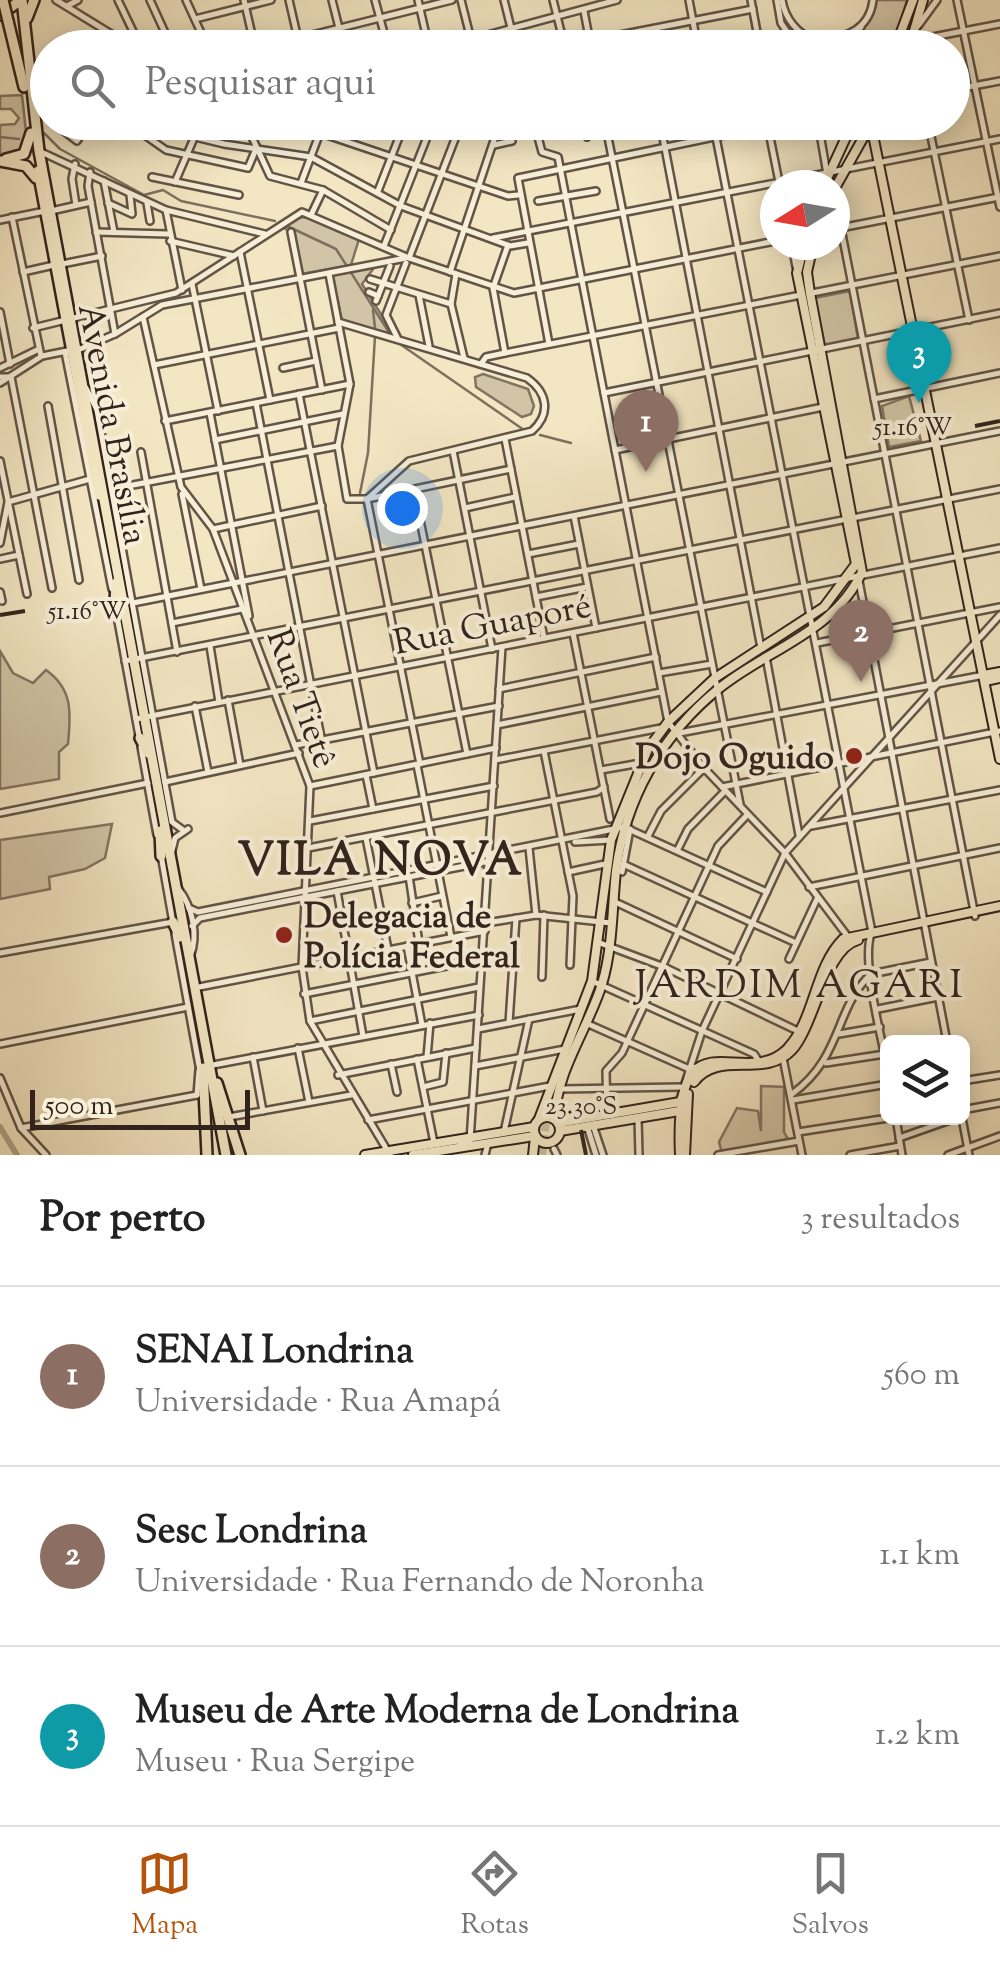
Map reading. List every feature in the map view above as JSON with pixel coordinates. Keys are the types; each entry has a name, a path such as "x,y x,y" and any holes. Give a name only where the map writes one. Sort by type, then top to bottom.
{"highway":[{"name":"Avenida Brasília","path":"3,0 2,15 30,129"},
{"path":"2,15 13,0"},
{"path":"26,31 34,0"},
{"name":"Avenida Brasília","path":"22,2 30,80"},
{"path":"2,15 22,2"},
{"path":"0,160 24,154 30,136"},
{"name":"Avenida Brasília","path":"32,140 48,211"},
{"name":"Avenida Brasília","path":"38,140 70,322 71,356 133,660"},
{"path":"0,160 30,169 42,196"},
{"name":"Avenida Brasília","path":"71,356 84,384 163,814 166,858 177,887 194,988 193,1010 224,1155"},
{"path":"91,484 100,500"},
{"path":"115,603 116,582"},
{"name":"Avenida Brasília","path":"144,717 160,831 224,1155"},
{"path":"140,738 148,752"},
{"path":"163,814 165,784"},
{"path":"160,831 166,858"},
{"path":"172,922 180,937"},
{"path":"193,1010 205,1067 240,1155"},
{"path":"205,1067 201,1096 208,1155"}],"main road":[{"path":"902,30 913,0"},
{"path":"917,30 922,0"},
{"path":"830,170 844,140"},
{"path":"845,170 862,140"},
{"path":"875,140 1000,759"},
{"path":"803,260 805,294 838,466"},
{"path":"802,272 807,260"},
{"path":"605,944 601,922 605,864 612,835 639,766 666,725 715,678 812,629 842,604 858,579 862,564 823,406 816,350"},
{"path":"535,1130 544,1144 555,1150 561,1089 597,983 612,923 627,828 643,780 674,734 717,690 810,619 842,583 856,564 852,517"},
{"path":"984,678 999,675"},
{"path":"413,1155 457,1150 558,1124 638,1118 681,1106 696,1078 706,1070 785,1050 800,1032 837,944 848,937 1000,909"},
{"path":"683,1155 681,1106 692,1076 704,1065 783,1058 842,949 868,935"},
{"path":"533,1154 535,1130 550,1086 597,983"},
{"path":"558,1124 590,1126 681,1106"},
{"path":"226,1119 248,1155"},
{"path":"364,1155 535,1130"}],"street":[{"path":"56,0 108,30"},
{"path":"67,6 78,0"},
{"path":"118,0 130,30"},
{"path":"150,0 164,30"},
{"path":"186,0 200,30"},
{"path":"195,19 244,3 272,0"},
{"path":"289,0 295,30"},
{"path":"332,0 340,30"},
{"path":"375,0 383,30"},
{"path":"328,30 418,4 452,0"},
{"path":"461,0 468,30"},
{"path":"504,0 511,29 618,0"},
{"path":"553,0 560,30"},
{"path":"689,0 695,30"},
{"path":"751,0 757,30"},
{"path":"779,0 796,30"},
{"path":"779,0 781,23 786,30"},
{"path":"853,30 869,18 874,0"},
{"path":"918,26 937,0"},
{"path":"957,0 964,30"},
{"path":"244,3 252,30"},
{"path":"418,4 424,30"},
{"path":"645,30 753,9"},
{"path":"584,11 587,30"},
{"path":"969,30 1000,24"},
{"path":"970,61 1000,207"},
{"path":"970,87 1000,80"},
{"path":"845,170 1000,139"},
{"path":"150,140 186,156 248,168 256,149"},
{"path":"175,182 193,140"},
{"path":"205,140 311,157 401,206 508,245 528,243"},
{"path":"252,140 270,176 323,190 392,230"},
{"path":"301,183 317,140"},
{"path":"342,140 479,187 518,195"},
{"path":"378,191 398,140"},
{"path":"384,246 427,140"},
{"path":"397,338 386,315 454,140"},
{"path":"464,358 451,304 453,273 464,228 497,142 512,140"},
{"path":"538,140 544,153 557,155 666,725 785,853 848,937"},
{"path":"608,140 741,807"},
{"path":"663,140 800,835"},
{"path":"549,344 518,195 518,178 702,140"},
{"path":"717,140 850,818 881,1035"},
{"path":"770,140 776,170"},
{"path":"821,140 827,170"},
{"path":"932,140 969,320"},
{"path":"40,151 75,164 147,203 253,230 262,236"},
{"path":"75,164 72,178 76,205"},
{"path":"90,172 91,202 115,334"},
{"path":"152,177 239,195"},
{"path":"104,180 114,232"},
{"path":"493,238 760,188"},
{"path":"312,214 323,190"},
{"path":"538,202 596,191"},
{"path":"108,202 132,214 130,195"},
{"path":"850,227 999,197"},
{"path":"0,220 91,202"},
{"path":"147,203 150,221"},
{"path":"166,210 179,302"},
{"path":"0,368 39,353 71,356 115,334 293,216 312,214 407,260 514,293 760,245"},
{"path":"12,218 39,353"},
{"path":"96,232 170,237 234,256"},
{"path":"291,232 322,390"},
{"path":"505,353 493,288 508,245"},
{"path":"369,292 377,299 395,252"},
{"path":"22,272 102,256"},
{"path":"234,256 247,288 270,400"},
{"path":"154,365 339,325 484,361 549,344 1000,256"},
{"path":"33,328 159,302 179,302 407,260"},
{"path":"798,260 802,272"},
{"path":"846,260 975,914"},
{"path":"328,273 350,384 338,446 348,499 367,499 511,469"},
{"path":"370,279 451,304"},
{"path":"192,284 206,354 216,440 252,629"},
{"path":"419,295 429,348"},
{"path":"0,312 10,364"},
{"path":"604,392 1000,313"},
{"name":"Rua Tietê","path":"143,317 181,487 186,501 212,528 310,786 302,967 310,1021 338,1075 388,1153"},
{"path":"0,380 12,377 39,353"},
{"path":"71,356 115,603 133,660"},
{"path":"367,499 408,461 505,439 538,426 545,408 544,396 530,380 484,361"},
{"path":"283,368 316,362"},
{"path":"874,399 1000,373"},
{"path":"12,377 52,588"},
{"path":"84,384 97,410 133,603 133,660"},
{"path":"165,421 350,384"},
{"path":"299,394 374,773"},
{"path":"256,403 326,763"},
{"path":"48,406 79,580"},
{"path":"615,450 823,406"},
{"path":"216,440 344,414"},
{"path":"133,603 1000,431"},
{"path":"505,439 544,638"},
{"path":"112,490 338,446"},
{"path":"454,451 492,649"},
{"path":"141,452 177,652"},
{"path":"0,461 27,594"},
{"path":"8,502 60,485 91,484"},
{"path":"376,489 388,495"},
{"path":"133,660 1000,489"},
{"path":"414,490 467,754"},
{"path":"464,508 516,497"},
{"path":"367,499 413,722 450,938"},
{"path":"186,501 201,589"},
{"path":"0,543 8,502"},
{"path":"212,528 322,506"},
{"path":"574,516 596,628"},
{"path":"528,554 579,544"},
{"name":"Rua Guaporé","path":"144,717 751,597 842,583 1000,548"},
{"path":"0,559 19,555"},
{"path":"856,564 946,1035"},
{"path":"536,598 588,588"},
{"path":"0,592 2,600"},
{"path":"815,643 1000,607"},
{"path":"172,622 244,608"},
{"path":"681,1106 681,1087 702,1031 785,853 1000,615"},
{"path":"573,633 610,819"},
{"path":"210,646 220,702"},
{"path":"457,1150 470,1138 502,647"},
{"path":"500,689 656,657"},
{"path":"659,673 712,664"},
{"path":"674,734 984,678"},
{"path":"498,725 662,692"},
{"path":"228,700 240,765"},
{"path":"195,706 208,772"},
{"path":"296,745 498,706"},
{"path":"0,1044 193,1010 172,922 166,858 140,738 144,717"},
{"path":"144,717 165,784 172,822 185,829 166,858"},
{"path":"496,760 666,725"},
{"path":"678,850 688,829 736,786 787,772 997,731"},
{"path":"310,786 496,748"},
{"path":"544,750 568,872 573,916 570,966"},
{"path":"165,784 300,753"},
{"path":"860,758 866,764"},
{"path":"601,770 635,764"},
{"path":"648,836 661,810 704,768"},
{"path":"366,775 373,809"},
{"path":"0,813 148,783"},
{"path":"310,821 494,786"},
{"path":"726,791 736,786"},
{"path":"308,848 605,790"},
{"path":"808,827 1000,790"},
{"path":"609,810 619,812"},
{"path":"608,1119 606,1071 627,1043 709,864 723,839 748,814"},
{"path":"627,828 623,868 796,942"},
{"path":"189,908 199,915 529,848 612,835 627,828 768,892"},
{"path":"366,838 388,950"},
{"path":"529,848 540,915 542,977"},
{"path":"809,887 1000,848"},
{"path":"568,872 605,864"},
{"path":"304,895 437,868"},
{"path":"409,876 420,944"},
{"path":"177,887 189,908 195,942 189,960"},
{"path":"336,891 363,1037"},
{"path":"412,903 442,896"},
{"path":"788,960 817,899"},
{"path":"613,902 738,958"},
{"path":"192,926 199,915"},
{"path":"486,922 540,915 612,923"},
{"path":"509,1023 516,918"},
{"path":"0,953 172,922"},
{"path":"836,924 837,944"},
{"path":"194,988 485,931"},
{"path":"605,944 664,967 800,1032"},
{"path":"406,946 422,1025"},
{"path":"304,994 482,959"},
{"path":"792,1097 826,1062 860,986 871,974 931,962"},
{"path":"597,983 702,1031 749,1059"},
{"path":"310,1021 480,987"},
{"path":"878,1009 938,997"},
{"path":"478,1029 582,1010"},
{"path":"205,1067 479,1015"},
{"path":"504,1132 529,1018"},
{"path":"586,1023 687,1068 704,1065"},
{"path":"427,1057 430,1024"},
{"path":"839,1034 880,1027"},
{"path":"298,1048 309,1102"},
{"path":"338,1075 476,1048"},
{"path":"475,1066 565,1049"},
{"path":"423,1087 443,1082 446,1053"},
{"path":"826,1062 880,1055"},
{"path":"253,1058 263,1110"},
{"path":"783,1058 802,1155"},
{"path":"417,1059 434,1144"},
{"path":"392,1064 397,1092"},
{"path":"970,1080 1000,1075"},
{"path":"0,1078 21,1128 46,1155"},
{"path":"792,1097 880,1085"},
{"path":"368,1120 550,1086"},
{"path":"561,1089 681,1087"},
{"path":"226,1119 352,1094"},
{"path":"21,1128 201,1096"},
{"path":"970,1109 1000,1103"},
{"path":"638,1118 640,1155"},
{"path":"798,1132 880,1120"},
{"path":"894,1125 902,1155"},
{"path":"850,1155 900,1142 934,1125"},
{"path":"961,1125 968,1151"},
{"path":"590,1126 599,1155"},
{"path":"948,1155 968,1151 1000,1136"},
{"path":"718,1155 800,1141"},
{"path":"489,1155 491,1142"},
{"path":"770,1146 771,1155"}],"shaded area":[{"path":"874,0 907,0 898,30 860,30"},
{"path":"780,6 795,30 790,30 783,20"},
{"path":"22,95 27,141 18,153 0,154 0,125 15,124 19,118 11,109 0,109 0,96"},
{"path":"299,217 314,218 359,239 351,265 302,274 293,233 282,227"},
{"path":"376,265 362,284 394,335 342,321 332,274"},
{"path":"850,291 858,339 825,346 815,298"},
{"path":"483,374 528,389 534,406 531,414 522,417 476,387 475,377"},
{"path":"909,396 921,441 889,447 882,406"},
{"path":"0,651 13,673 33,683 46,670 66,694 69,733 68,744 59,752 59,779 0,789"},
{"path":"112,824 105,858 85,869 49,877 50,889 0,899 0,840"},
{"path":"761,1086 784,1087 784,1132 789,1141 722,1153 719,1142 737,1108 758,1111 761,1131"}],"waterway":[{"path":"0,137 19,139"},
{"path":"51,140 60,149 144,195 163,190 181,201 275,221"},
{"path":"287,226 336,249 390,334"},
{"path":"373,310 375,328"},
{"path":"360,493 368,453 375,336"},
{"path":"397,342 524,430"},
{"path":"540,435 571,443"},
{"path":"0,1127 17,1155"}],"tunnel":[{"path":"542,1155 548,1104"}],"place":[{"name":"Museu de Arte Moderna de Londrina","path":"919,403"},
{"name":"SENAI Londrina","path":"646,472"},
{"name":"Sesc Londrina","path":"861,682"},
{"name":"Dojo Oguido","path":"854,756"},
{"name":"Delegacia de Polícia Federal","path":"284,935"}],"district":[{"name":"VILA NOVA","path":"381,858"},
{"name":"JARDIM AGARI","path":"800,983"}]}
